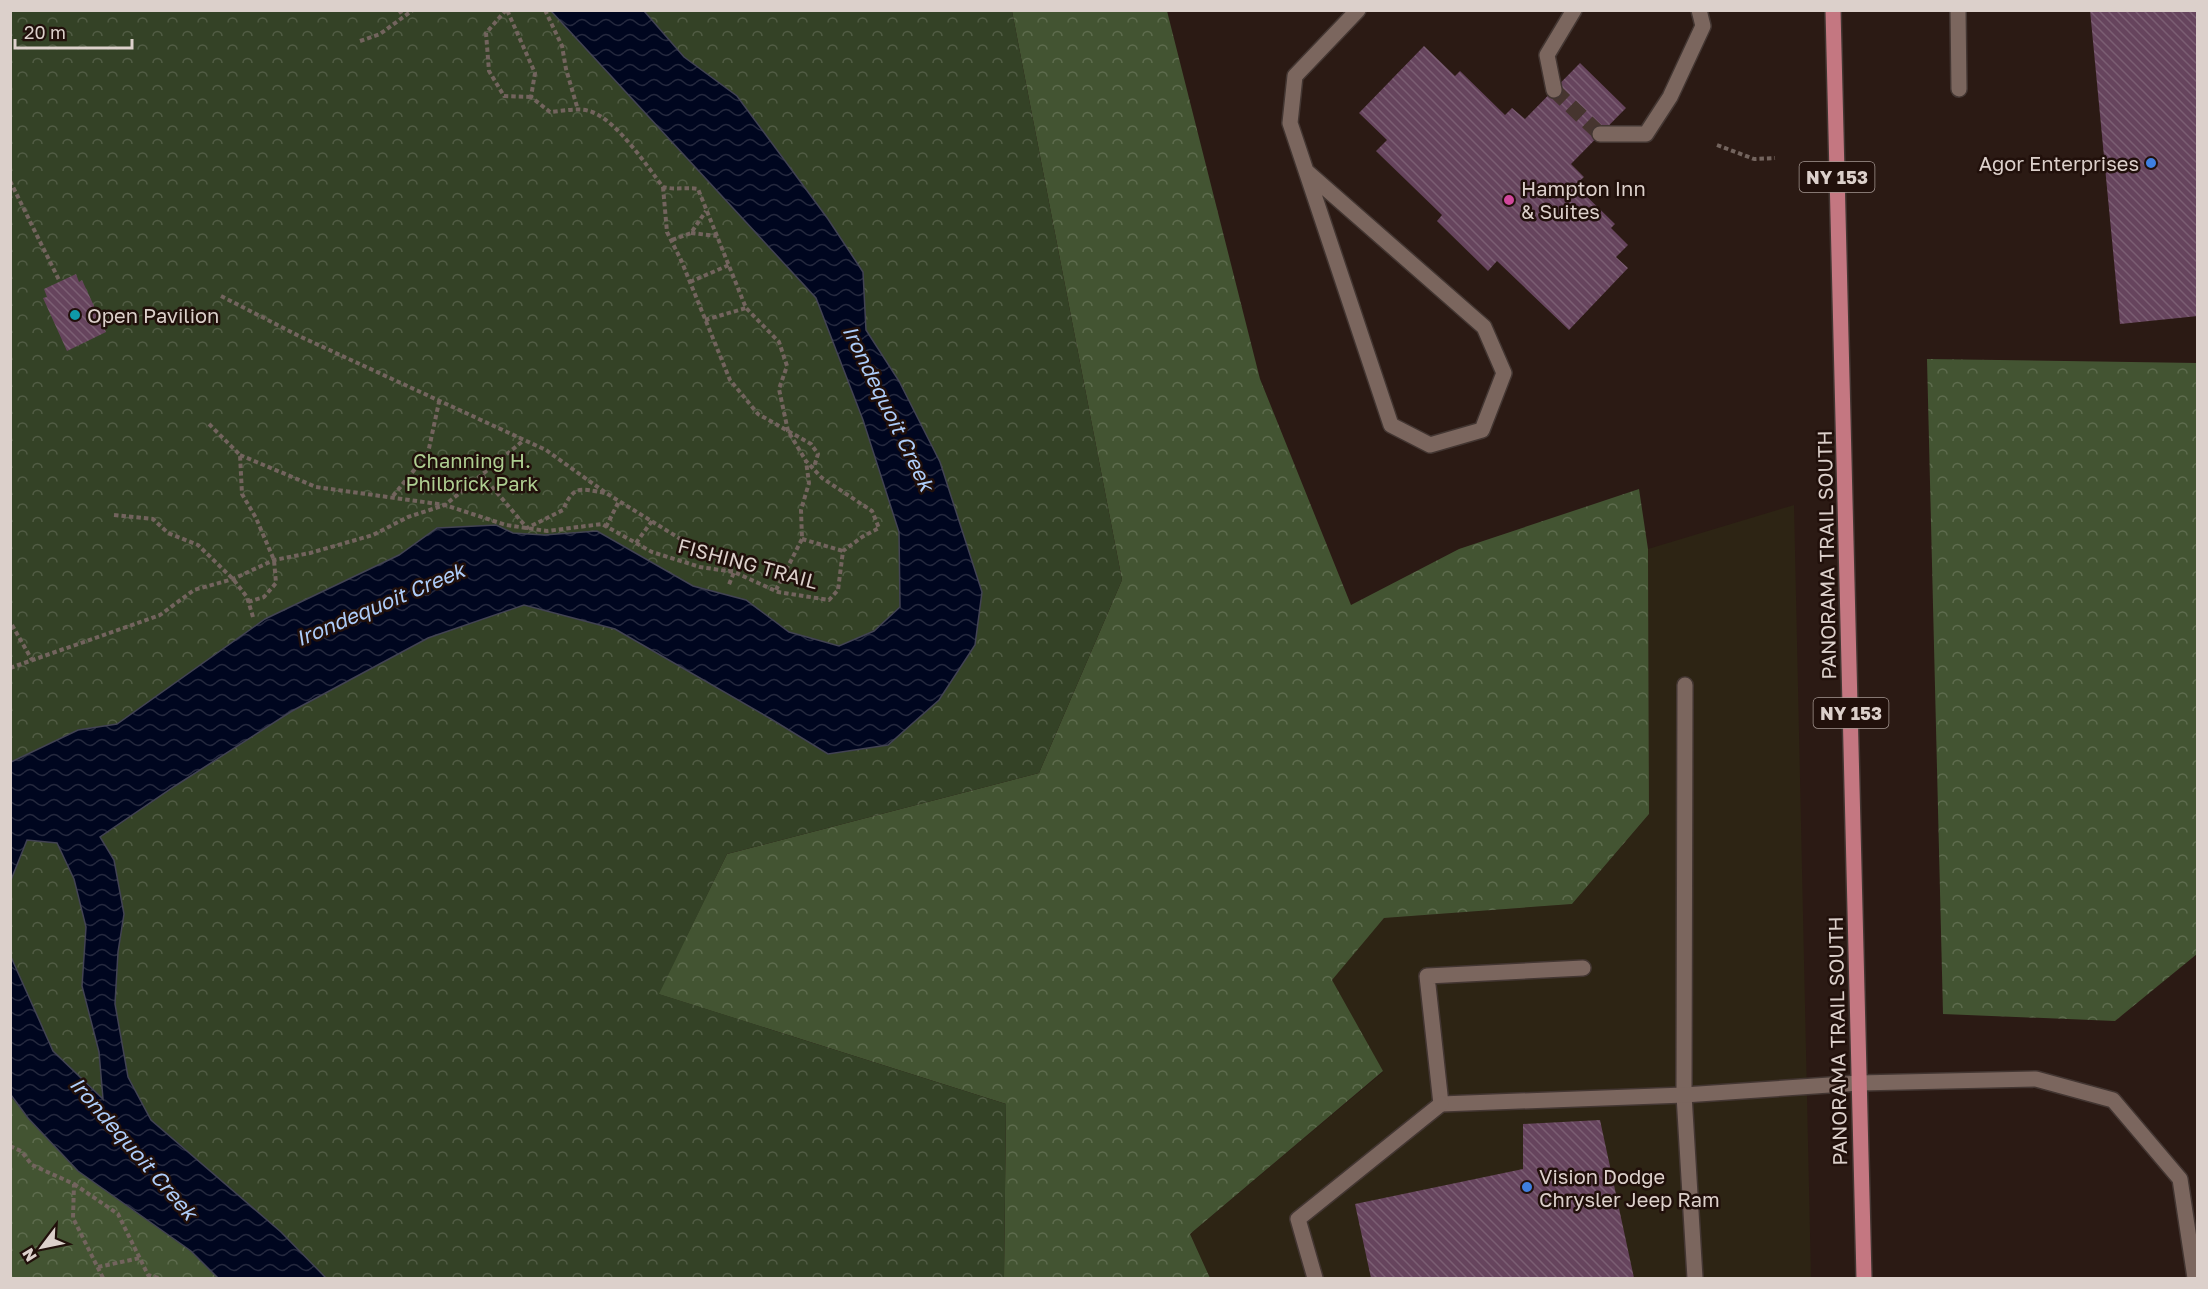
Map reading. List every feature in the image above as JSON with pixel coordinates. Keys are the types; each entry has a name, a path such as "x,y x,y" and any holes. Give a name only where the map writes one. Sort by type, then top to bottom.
{"main road":[{"name":"PANORAMA TRAIL SOUTH","path":"1833,10 1864,1278"}],"lane":[{"path":"1306,171 1484,327 1504,373 1482,430 1430,445 1391,424 1306,171 1290,123 1295,76 1358,10"},
{"path":"1554,90 1547,55 1574,10"},
{"path":"1600,134 1646,134 1670,97 1703,26 1699,10"},
{"path":"1958,10 1959,89"},
{"path":"1685,685 1684,1095 1695,1278"},
{"path":"1441,1104 1427,976 1583,968"},
{"path":"1315,1278 1298,1219 1441,1104 1684,1095 1859,1083 2036,1079 2113,1100 2180,1179 2195,1278"}],"path":[{"path":"399,10 403,16"},
{"path":"360,41 380,34 413,10"},
{"path":"531,97 535,73 506,10 486,33 489,71 504,96 531,97 550,112 578,110 593,112 620,132 663,187 667,232 730,380 758,414 811,444 818,454 813,468"},
{"path":"545,10 562,45 566,69 578,110"},
{"path":"1717,145 1754,159 1775,158"},
{"path":"10,181 60,282"},
{"path":"663,187 698,189 746,308 779,342 782,350 787,366 779,389 788,431 806,461 822,478 872,512 879,528 843,551 802,539"},
{"path":"691,233 707,210"},
{"path":"672,240 691,233 717,236"},
{"path":"690,282 729,265"},
{"path":"221,296 299,336 546,450 606,493 735,572 728,587"},
{"path":"705,320 746,308"},
{"path":"393,496 428,453 439,402"},
{"path":"209,424 240,455 242,494 256,518 274,560 276,584 264,597 248,602"},
{"path":"10,668 160,615 194,590 233,579 274,560 310,553 373,535 408,517 445,506 524,440"},
{"name":"FISHING TRAIL","path":"240,455 316,487 393,496 445,506 506,525 547,531 602,524 652,552 700,567 735,572 776,591 829,600 838,590 843,551"},
{"path":"776,591 802,539 801,510 809,483 806,461"},
{"path":"482,475 527,528 563,510 570,494 578,489 606,493"},
{"path":"606,527 619,501"},
{"path":"114,515 153,519 168,533 198,545 233,579 247,597 253,617"},
{"path":"636,543 652,521"},
{"path":"12,625 32,660"},
{"path":"10,1146 21,1151 32,1165 74,1184 118,1214 148,1275 159,1278"},
{"path":"74,1184 73,1218 103,1278"},
{"path":"98,1267 140,1258"}],"shaded area":[{"path":"1794,505 1811,1278 1210,1278 1190,1234 1383,1072 1331,980 1384,918 1572,904 1649,814 1648,549"}],"green space":[{"name":"Channing H. Philbrick Park","path":"11,11 1012,11 1122,580 1039,773 727,854 659,994 1006,1104 1004,1278 218,1278 191,1251 78,1171 28,1118 11,1095"},
{"path":"1012,11 1167,11 1260,379 1351,605 1459,549 1639,489 1648,549 1649,814 1572,904 1384,918 1332,980 1383,1071 1190,1234 1210,1278 1004,1278 1006,1104 658,994 727,854 1039,773 1122,580"},
{"path":"1927,359 2197,363 2197,954 2115,1021 1943,1014"},
{"path":"10,1095 28,1118 191,1251 218,1278 11,1278"}],"water":[{"name":"Irondequoit Creek","path":"551,11 644,11 684,57 737,96 828,219 863,272 866,330 899,381 940,462 982,592 975,645 939,700 888,745 828,754 615,629 524,605 428,638 292,711 100,837 114,860 124,914 118,952 115,1004 128,1077 151,1120 281,1232 326,1278 218,1278 191,1251 78,1171 28,1118 11,1095 11,957 53,1051 103,1099 99,1052 82,986 86,927 74,879 57,843 27,840 11,880 11,762 78,730 117,724 265,619 399,555 437,528 496,525 513,533 544,535 597,531 693,586 746,600 789,632 839,646 874,631 900,607 899,532 863,420 816,298"}],"building":[{"name":"Agor Enterprises","path":"2090,10 2198,10 2198,316 2120,324"},
{"name":"Hampton Inn & Suites","path":"1424,46 1455,76 1460,71 1505,115 1512,108 1525,119 1580,63 1626,108 1571,164 1584,177 1575,185 1615,224 1611,228 1628,245 1616,257 1628,268 1569,330 1497,261 1488,271 1437,221 1442,215 1376,151 1387,140 1359,113"},
{"name":"Open Pavilion","path":"76,274 79,282 82,280 106,332 67,351 43,298 47,297 44,289"},
{"name":"Vision Dodge Chrysler Jeep Ram","path":"1600,1120 1634,1278 1371,1278 1355,1204 1523,1169 1523,1124"}],"tunnel":[{"path":"1554,90 1600,134"}],"place":[{"name":"Agor Enterprises","path":"2151,163"},
{"name":"Hampton Inn & Suites","path":"1509,200"},
{"name":"Open Pavilion","path":"75,315"},
{"name":"Vision Dodge Chrysler Jeep Ram","path":"1527,1187"}]}
